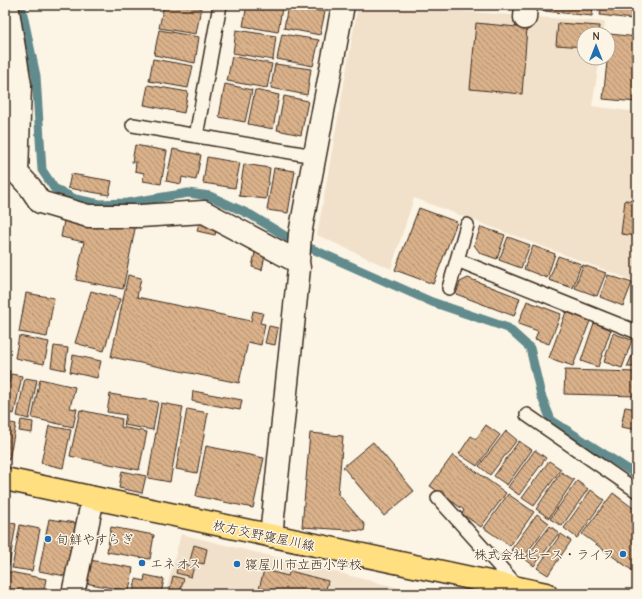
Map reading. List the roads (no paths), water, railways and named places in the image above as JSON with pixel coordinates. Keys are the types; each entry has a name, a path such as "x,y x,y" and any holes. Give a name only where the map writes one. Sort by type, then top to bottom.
{"main road":[{"name":"枚方交野寝屋川線","path":"5,479 546,594"}],"street":[{"path":"7,5 20,85 12,108 11,173 30,188 40,202 88,216 140,216 204,212 298,262"},
{"path":"271,536 299,268 300,234 343,5"},
{"path":"73,594 93,498"}],"lane":[{"path":"196,136 220,5"},
{"path":"133,125 314,156"},
{"path":"449,288 467,225"},
{"path":"457,260 637,332"},
{"path":"527,415 637,491"},
{"path":"438,498 519,588"}],"waterway":[{"path":"21,5 36,76 42,170 54,188 75,199 100,204 127,203 188,193 210,196 251,215 287,237"},
{"path":"310,248 432,302 508,328 530,348 541,395 551,420 637,475"}],"place":[{"name":"旬鮮やすらぎ","path":"48,539"},
{"name":"株式会社ピース・ライフ","path":"623,554"},
{"name":"エネオス","path":"142,563"},
{"name":"寝屋川市立西小学校","path":"237,564"}]}
